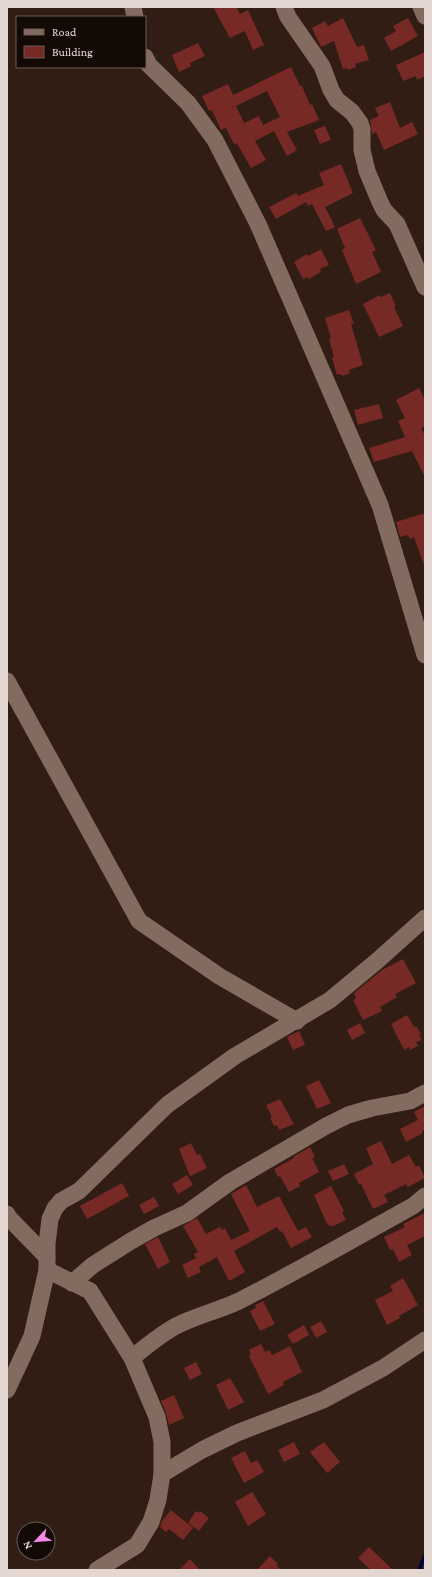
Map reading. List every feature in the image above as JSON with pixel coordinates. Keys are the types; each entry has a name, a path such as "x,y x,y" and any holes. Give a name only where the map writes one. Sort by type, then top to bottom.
{"street":[{"path":"284,7 288,17 322,66 326,80 337,100 352,112 360,123 362,129 362,150 380,202 384,210 397,224 424,280"},
{"path":"421,7 425,16"},
{"path":"146,59 149,65 188,103 215,140 258,224 380,505 425,654"},
{"path":"7,681 139,921 219,976 297,1020"},
{"path":"7,1390 32,1336 47,1264 47,1244 50,1219 55,1208 61,1201 79,1191 167,1104 235,1056 330,1000 425,918"},
{"path":"72,1283 93,1266 131,1241 154,1228 187,1213 230,1182 326,1126 348,1115 372,1108 410,1101 425,1093"},
{"path":"132,1358 174,1327 213,1311 230,1306 413,1206 425,1196"},
{"path":"7,1214 47,1264 72,1283 90,1291 132,1358 156,1417 162,1442 162,1474 158,1500 151,1522 137,1545 97,1570"},
{"path":"162,1474 202,1450 237,1434 323,1400 383,1368 425,1340"}],"building":[{"path":"213,7 239,7 237,8 240,14 248,10 264,45 253,50 245,31 230,38"},
{"path":"343,18 357,47 364,45 369,60 355,64 356,67 348,70 347,68 343,69 334,41 321,47 312,28 325,21 328,26"},
{"path":"408,18 418,36 391,51 384,38 396,31 393,26"},
{"path":"198,43 205,56 190,63 191,66 179,72 172,55"},
{"path":"425,52 425,76 417,80 416,76 403,81 396,65"},
{"path":"291,67 300,86 302,86 310,105 312,104 319,120 287,132 297,150 287,156 274,131 255,141 266,160 251,168 238,145 236,143 234,144 226,128 221,130 212,110 209,111 202,96 228,84 233,95","holes":["267,91 280,117 263,125 259,116 244,123 236,106"]},
{"path":"390,102 400,128 412,122 418,134 384,150 376,132 372,134 370,120 379,116 375,108"},
{"path":"325,126 331,140 320,144 314,130"},
{"path":"341,164 353,193 325,207 335,227 326,231 312,204 308,206 306,202 276,219 269,207 296,193 298,196 324,185 319,173"},
{"path":"360,218 376,250 372,252 381,272 356,284 342,250 345,248 337,229"},
{"path":"321,249 329,265 320,269 321,272 309,279 308,277 303,279 294,262 307,254 308,256"},
{"path":"390,293 396,307 394,307 403,326 379,337 363,304 380,295 381,297"},
{"path":"349,310 354,324 351,324 363,365 349,370 350,373 342,376 341,374 337,375 332,358 334,357 329,339 331,338 325,318"},
{"path":"419,388 425,400 425,426 421,428 425,436 425,477 412,451 374,462 369,448 405,437 398,421 405,418 396,400"},
{"path":"379,404 383,418 358,425 354,410"},
{"path":"425,513 424,565 414,537 410,539 408,535 400,537 396,522"},
{"path":"403,959 416,983 395,994 397,997 380,1007 382,1011 363,1020 353,1000 356,998 354,993 382,970"},
{"path":"407,1015 414,1027 416,1026 421,1034 419,1035 422,1040 416,1042 418,1046 410,1050 409,1047 404,1050 391,1024"},
{"path":"360,1023 365,1033 352,1040 347,1030"},
{"path":"299,1031 305,1045 293,1050 287,1037"},
{"path":"319,1080 331,1103 317,1109 306,1086"},
{"path":"280,1099 294,1124 279,1130 277,1125 274,1126 270,1118 272,1117 266,1105"},
{"path":"425,1106 425,1133 424,1130 422,1131 423,1133 406,1142 400,1129 418,1120 414,1112"},
{"path":"381,1141 392,1164 409,1155 416,1167 419,1165 425,1178 408,1187 406,1184 384,1195 388,1202 373,1209 361,1184 359,1184 354,1174 373,1164 366,1148"},
{"path":"191,1143 197,1155 200,1154 207,1168 190,1176 179,1149"},
{"path":"310,1147 315,1157 312,1158 319,1172 299,1183 300,1186 289,1192 280,1176 278,1177 274,1169"},
{"path":"344,1164 349,1174 333,1181 328,1171"},
{"path":"187,1175 193,1185 178,1194 172,1184"},
{"path":"122,1183 129,1196 87,1219 80,1206"},
{"path":"246,1185 257,1207 279,1196 298,1231 306,1227 312,1237 291,1248 282,1231 280,1232 277,1227 234,1251 245,1272 229,1281 217,1257 199,1267 201,1272 188,1278 182,1265 196,1258 194,1254 198,1252 183,1226 197,1218 206,1234 220,1227 222,1230 225,1228 231,1240 250,1231 231,1194"},
{"path":"331,1186 344,1211 342,1212 346,1220 331,1227 330,1225 328,1226 314,1195"},
{"path":"154,1197 159,1206 144,1214 139,1205"},
{"path":"425,1213 425,1236 407,1245 412,1255 399,1262 393,1249 390,1250 384,1237 405,1227 403,1224"},
{"path":"158,1237 170,1262 158,1269 145,1244"},
{"path":"403,1278 418,1305 387,1325 375,1300 393,1291 390,1286"},
{"path":"263,1301 275,1324 260,1331 250,1311 256,1308 255,1305"},
{"path":"321,1321 327,1332 316,1338 310,1327"},
{"path":"304,1325 309,1335 293,1344 287,1335"},
{"path":"261,1344 265,1352 269,1350 272,1355 290,1346 302,1372 283,1382 284,1385 268,1394 249,1356 251,1354 249,1350"},
{"path":"196,1362 202,1374 190,1380 184,1368"},
{"path":"230,1378 244,1402 228,1410 216,1385"},
{"path":"174,1395 184,1418 169,1425 161,1401"},
{"path":"294,1442 300,1454 284,1462 278,1450"},
{"path":"324,1442 340,1462 327,1473 310,1452"},
{"path":"245,1451 251,1463 257,1460 264,1472 244,1483 231,1458"},
{"path":"252,1492 266,1514 248,1526 235,1502"},
{"path":"171,1510 193,1528 183,1540 169,1529 166,1532 160,1527 162,1521"},
{"path":"196,1511 199,1513 200,1511 209,1518 199,1531 188,1523"},
{"path":"369,1547 393,1570 371,1570 358,1558"},
{"path":"270,1556 278,1564 276,1565 281,1570 257,1570"},
{"path":"190,1559 200,1570 179,1570"}],"waterway":[{"path":"419,1570 425,1555"}]}
